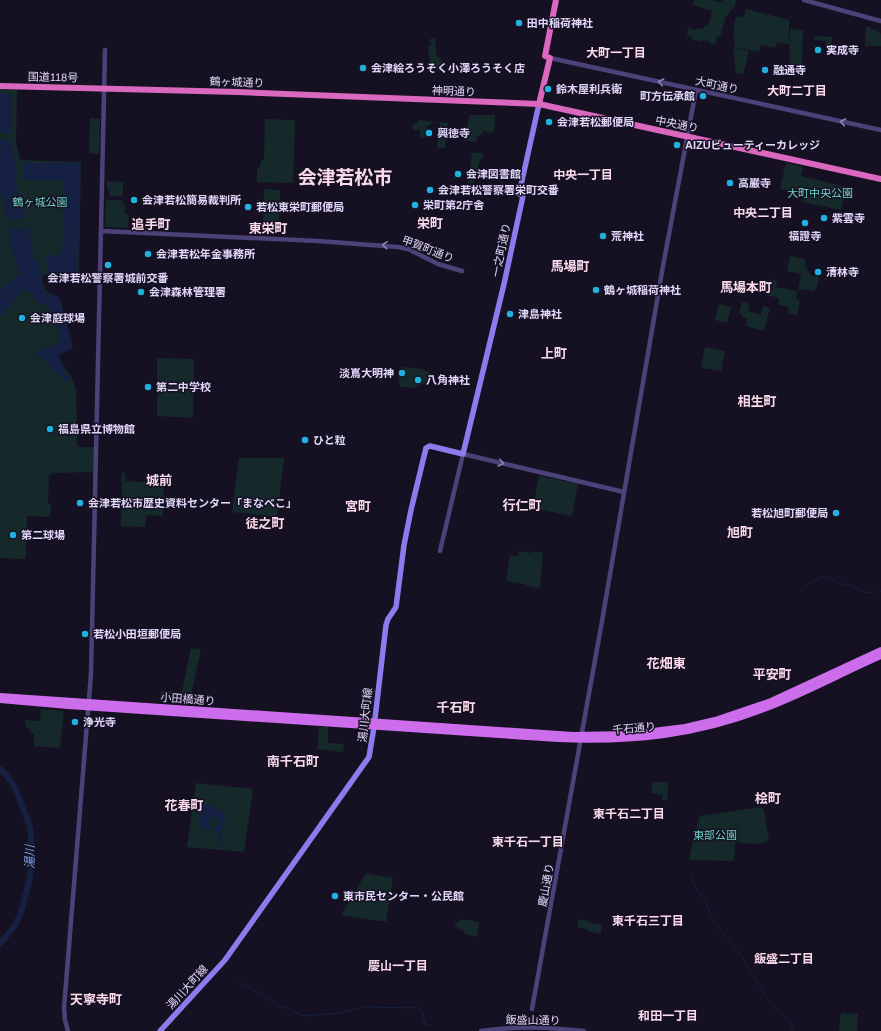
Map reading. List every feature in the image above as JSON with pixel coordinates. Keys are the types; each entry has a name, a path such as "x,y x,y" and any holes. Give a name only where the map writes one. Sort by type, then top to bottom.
{"highway":[{"name":"一之町通り","path":"539,104 556,0"},
{"name":"国道118号","path":"0,86 105,88"},
{"name":"鶴ヶ城通り","path":"105,88 368,97"},
{"name":"神明通り","path":"368,97 539,104"},
{"name":"中央通り","path":"539,104 881,178"}],"main road":[{"name":"一之町通り","path":"463,454 504,284 523,196 518,194 539,104"},
{"name":"湯川大町線","path":"160,1031 225,960 354,779 370,754 375,724 386,625 397,604 404,545 414,495 426,448 430,446 463,454"},
{"name":"千石通り","path":"581,737 643,733 685,727 715,720 771,701 881,650"},
{"name":"千石通り","path":"375,724 629,740 686,732 722,723 776,704 881,656"},
{"name":"小田橋通り","path":"0,696 89,705"},
{"name":"小田橋通り","path":"0,700 375,724"}],"street":[{"path":"804,0 881,21"},
{"path":"68,1031 64,1008 89,705 106,50"},
{"name":"大町通り","path":"547,57 881,130"},
{"name":"慶山通り","path":"532,1009 663,266 696,90"},
{"name":"甲賀町通り","path":"102,231 364,244 404,248 438,264 462,271"},
{"path":"440,551 463,454 624,492"},
{"name":"飯盛山通り","path":"482,1031 533,1027 584,1031"}],"green space":[{"path":"694,0 710,0 723,3 723,0 736,0 735,6 726,17 720,37 717,36 715,45 702,40 701,42 692,40 692,37 687,36 688,28 696,30 696,28 704,29 705,25 708,26 712,11 693,5"},
{"path":"746,9 789,20 789,44 777,42 775,48 761,45 759,52 735,47 734,24 736,16 744,17"},
{"path":"866,27 871,27 871,29 876,30 881,34 881,46 865,46"},
{"path":"790,29 803,30 802,67 789,66"},
{"path":"814,36 832,37 831,52 829,52 830,46 825,46 826,41 814,40"},
{"path":"436,38 435,43 437,57 439,57 442,61 439,71 430,67 428,46 431,46 430,39"},
{"path":"733,47 749,51 743,75 736,73"},
{"name":"鶴ヶ城公園","path":"0,89 17,90 16,143 20,160 81,162 79,274 44,274 42,279 45,290 60,299 73,347 57,356 72,378 76,390 77,447 96,447 96,472 53,473 49,476 48,503 51,504 50,517 27,516 26,557 24,559 0,558"},
{"path":"469,115 495,115 493,133 483,131 481,135 478,135 476,142 463,140 463,126 468,126"},
{"path":"90,118 100,119 99,154 89,153"},
{"path":"265,119 293,120 295,123 293,183 257,182 257,168 260,167 261,160 264,160"},
{"path":"418,120 448,123 445,148 437,148 440,123 432,122 431,125 427,126 424,138 420,137 420,130 414,130 412,126 414,123 418,123"},
{"path":"472,153 484,153 479,163 473,184 468,183"},
{"name":"大町中央公園","path":"786,163 803,167 801,176 846,187 841,210 802,202 803,194 780,188"},
{"path":"107,181 123,182 123,196 109,196"},
{"path":"264,189 280,190 279,222 263,222"},
{"path":"106,200 122,200 122,204 125,204 125,214 129,215 128,228 105,227"},
{"path":"790,256 805,259 805,267 812,276 819,277 817,287 814,291 798,289 801,274 787,271"},
{"path":"770,279 777,281 776,287 797,291 796,299 800,300 797,315 788,313 789,308 778,304 779,298 767,295"},
{"path":"742,302 750,304 748,311 761,315 763,306 770,308 764,331 746,326 747,318 741,316 742,314 739,313"},
{"path":"719,304 731,307 727,323 715,320"},
{"path":"705,347 725,351 721,371 701,368"},
{"path":"157,358 194,359 193,418 157,416"},
{"name":"八角神社","path":"402,367 424,370 431,374 434,378 415,388 401,387 399,383 399,376"},
{"path":"239,458 284,458 277,517 232,512"},
{"path":"122,473 125,473 125,481 144,482 147,482 148,474 163,475 163,516 146,515 145,527 121,526"},
{"path":"539,476 578,484 572,516 533,508"},
{"path":"519,551 543,553 540,588 506,581 510,554 512,556 518,556"},
{"path":"191,648 201,649 190,700 160,699 161,691 182,691"},
{"path":"41,709 64,711 60,748 34,746 34,734 31,733 30,729 26,728 25,720 40,721"},
{"path":"319,727 328,727 328,743 344,744 343,752 317,749"},
{"path":"653,781 668,783 667,801 662,800 663,795 651,793"},
{"path":"196,783 253,789 244,852 187,847"},
{"name":"東部公園","path":"761,807 764,810 769,840 757,844 735,842 734,861 689,860 700,816"},
{"path":"366,873 393,878 386,922 341,915"},
{"path":"461,919 479,922 477,937 465,934 454,925"},
{"path":"579,919 589,921 589,923 602,925 601,934 577,927"},
{"path":"841,1013 858,1014 857,1031 839,1031"}],"water":[{"path":"0,93 12,94 11,133 0,133"},
{"path":"0,139 11,140 18,179 15,179 26,218 6,219 4,202 0,192"},
{"path":"23,163 80,163 78,271 48,273 46,256 62,255 64,180 26,180 24,179"},
{"path":"29,227 34,260 38,260 44,292 59,297 72,342 71,349 58,356 66,370 64,373 65,376 68,374 70,378 65,382 62,376 60,377 57,375 42,358 35,355 38,351 54,346 60,340 60,335 49,307 35,301 31,292 27,290 22,292 0,317 0,291 20,273 10,245 9,229"},
{"path":"203,802 216,808 224,815 225,820 222,829 221,845 219,846 217,832 213,829 218,824 218,819 216,817 210,818 208,824 212,829 203,830 200,826 199,803"}],"waterway":[{"path":"801,589 823,577 830,578 844,585 850,585 868,593 874,592"},
{"name":"湯川","path":"0,769 14,786 26,816 30,828 32,853 30,878 22,909 16,924 0,944"},
{"path":"690,875 694,885 705,901 713,921 742,957 773,1006 790,1022 793,1031"},
{"path":"235,979 266,997 278,1006 303,1016 339,1013 364,1007 417,1008 422,1010 425,1024 431,1025"}],"place":[{"name":"田中稲荷神社","path":"519,23"},
{"name":"実成寺","path":"818,50"},
{"name":"会津絵ろうそく小澤ろうそく店","path":"363,68"},
{"name":"融通寺","path":"765,70"},
{"name":"鈴木屋利兵衛","path":"548,89"},
{"name":"町方伝承館","path":"703,96"},
{"name":"会津若松郵便局","path":"549,122"},
{"name":"興徳寺","path":"429,133"},
{"name":"AIZUビューティーカレッジ","path":"677,145"},
{"name":"会津図書館","path":"458,174"},
{"name":"高巌寺","path":"730,183"},
{"name":"会津若松警察署栄町交番","path":"430,190"},
{"name":"会津若松簡易裁判所","path":"134,200"},
{"name":"栄町第2庁舎","path":"415,205"},
{"name":"若松東栄町郵便局","path":"248,207"},
{"name":"紫雲寺","path":"824,218"},
{"name":"福證寺","path":"805,223"},
{"name":"荒神社","path":"603,236"},
{"name":"会津若松年金事務所","path":"148,254"},
{"name":"会津若松警察署城前交番","path":"108,265"},
{"name":"清林寺","path":"818,272"},
{"name":"鶴ヶ城稲荷神社","path":"596,290"},
{"name":"会津森林管理署","path":"141,292"},
{"name":"津島神社","path":"510,314"},
{"name":"会津庭球場","path":"22,318"},
{"name":"淡嶌大明神","path":"402,373"},
{"name":"八角神社","path":"418,380"},
{"name":"第二中学校","path":"148,387"},
{"name":"福島県立博物館","path":"50,429"},
{"name":"ひと粒","path":"305,440"},
{"name":"会津若松市歴史資料センター「まなべこ」","path":"80,503"},
{"name":"若松旭町郵便局","path":"836,513"},
{"name":"第二球場","path":"13,535"},
{"name":"若松小田垣郵便局","path":"85,634"},
{"name":"浄光寺","path":"75,722"},
{"name":"東市民センター・公民館","path":"335,896"}],"district":[{"name":"大町一丁目","path":"616,53"},
{"name":"大町二丁目","path":"797,91"},
{"name":"中央一丁目","path":"583,175"},
{"name":"会津若松市","path":"345,177"},
{"name":"中央二丁目","path":"763,213"},
{"name":"栄町","path":"430,223"},
{"name":"追手町","path":"151,224"},
{"name":"東栄町","path":"268,228"},
{"name":"馬場町","path":"570,266"},
{"name":"馬場本町","path":"746,287"},
{"name":"上町","path":"554,353"},
{"name":"相生町","path":"757,401"},
{"name":"城前","path":"159,480"},
{"name":"行仁町","path":"522,505"},
{"name":"宮町","path":"358,506"},
{"name":"徒之町","path":"265,523"},
{"name":"旭町","path":"740,532"},
{"name":"花畑東","path":"666,663"},
{"name":"平安町","path":"772,674"},
{"name":"千石町","path":"456,707"},
{"name":"南千石町","path":"293,761"},
{"name":"桧町","path":"768,798"},
{"name":"花春町","path":"184,805"},
{"name":"東千石二丁目","path":"629,814"},
{"name":"東千石一丁目","path":"528,842"},
{"name":"東千石三丁目","path":"648,921"},
{"name":"飯盛二丁目","path":"784,959"},
{"name":"慶山一丁目","path":"398,966"},
{"name":"天寧寺町","path":"96,999"},
{"name":"和田一丁目","path":"668,1016"}]}
